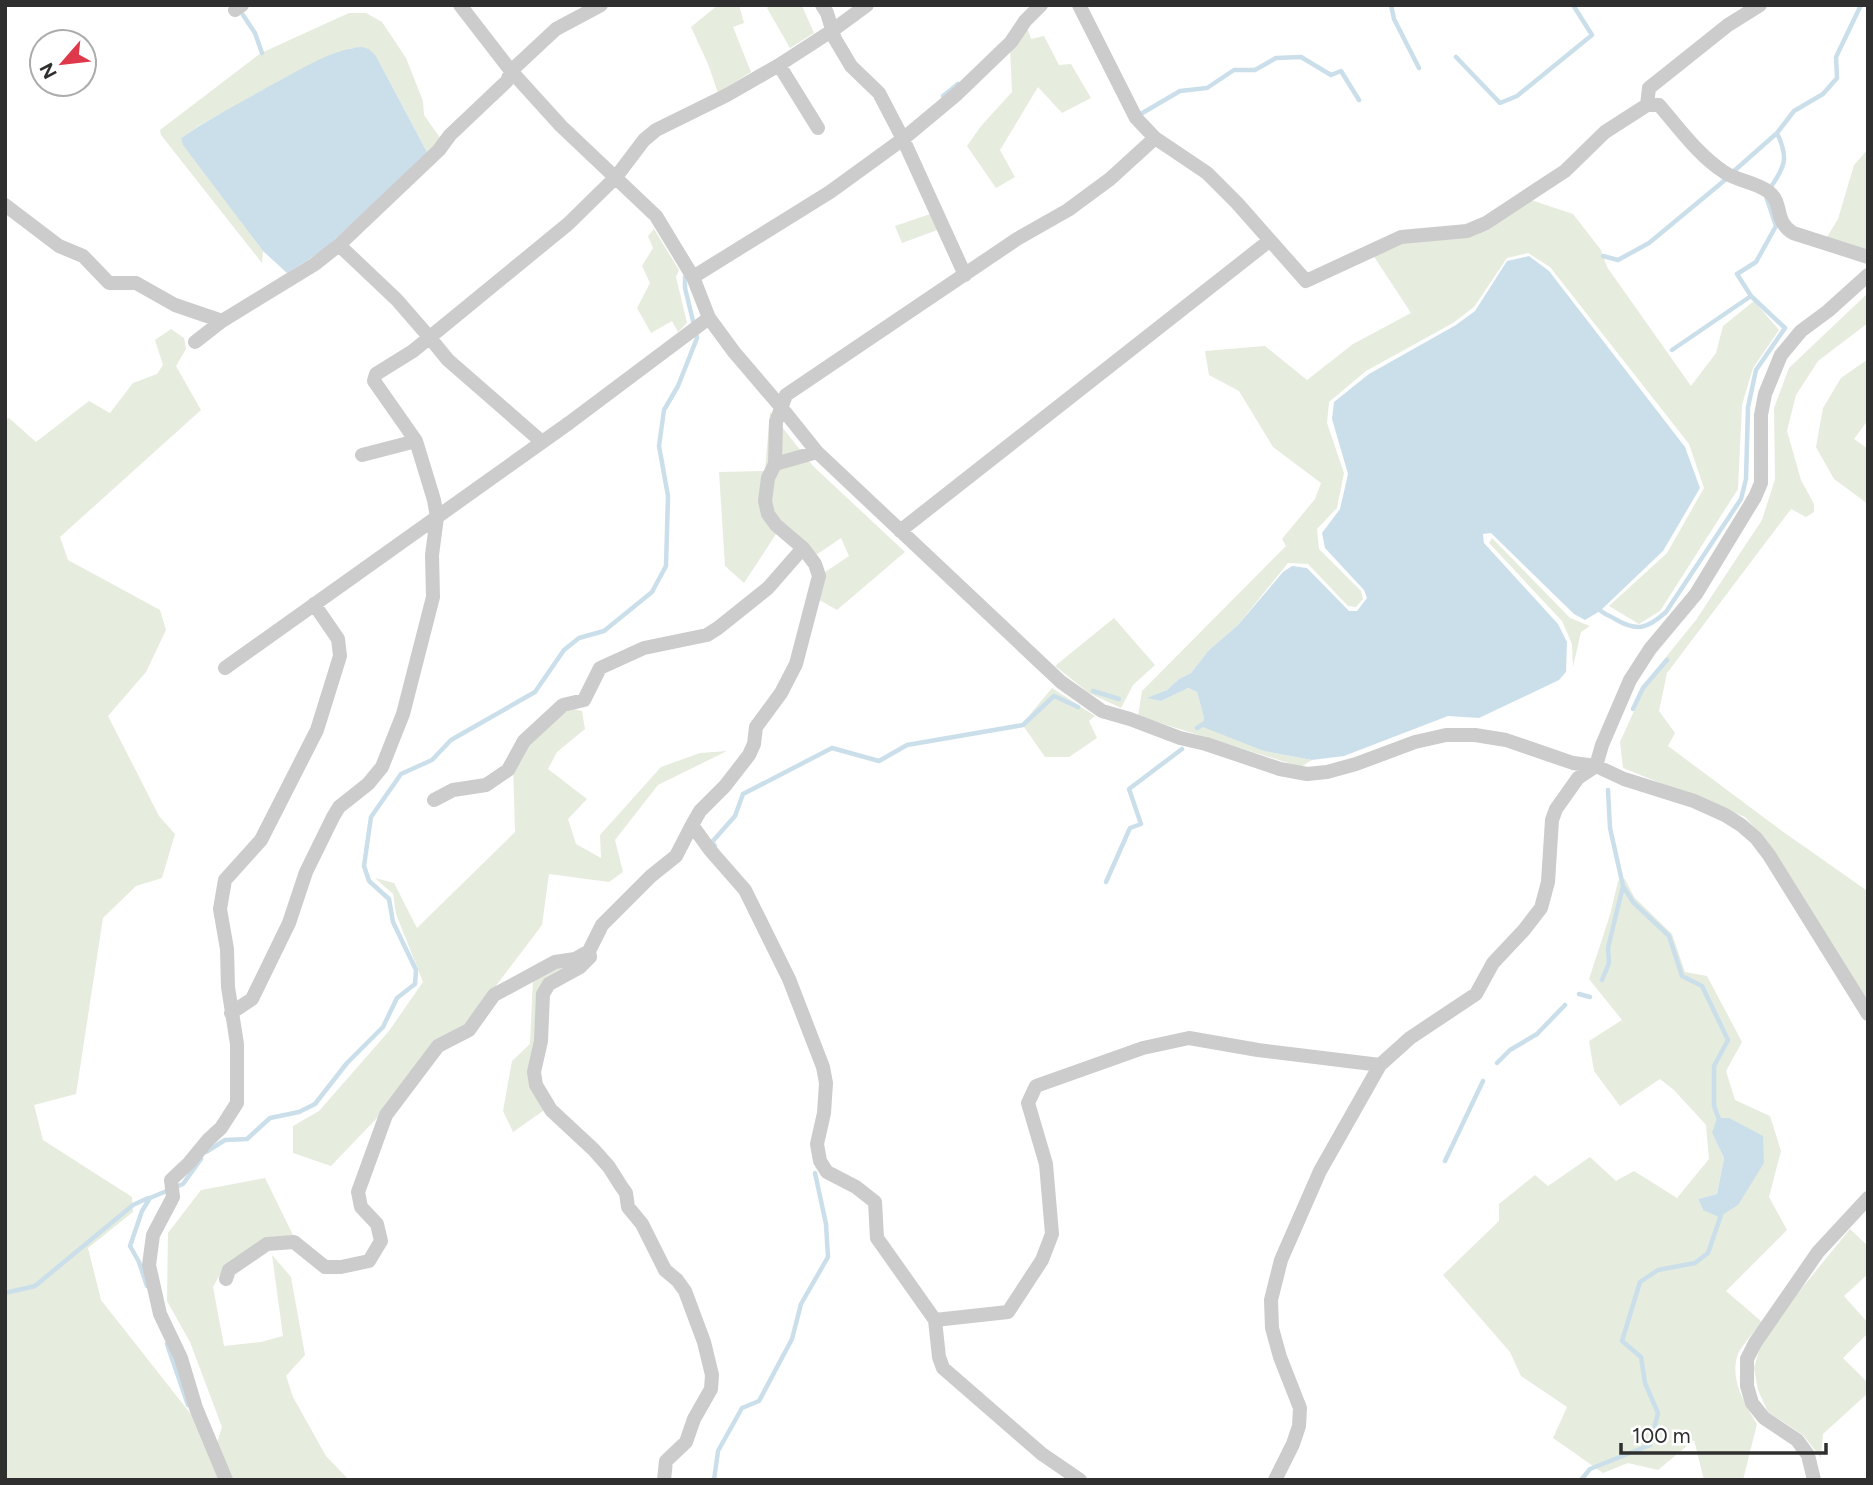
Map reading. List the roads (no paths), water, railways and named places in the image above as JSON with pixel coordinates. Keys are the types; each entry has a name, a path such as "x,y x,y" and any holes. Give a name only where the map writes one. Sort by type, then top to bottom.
{"street":[{"path":"460,5 511,71 561,126 656,216 689,270 705,320 817,452 1061,682 1102,710 1280,769 1307,774 1327,772 1415,742 1446,735 1475,735 1506,740 1573,763 1596,766 1624,779 1694,801 1725,815 1756,838 1868,1014"},
{"path":"195,342 222,321 315,264 340,244 439,150 450,135 507,81 511,71 556,29 601,5"},
{"path":"822,5 835,39 851,66 880,93 964,275"},
{"path":"232,1013 252,999 289,923 306,872 339,807 368,784 382,766 403,714 433,597 432,555 437,517 435,500 416,441 374,381 376,374 430,338 568,224 615,177 644,140 656,130 727,95 779,65 867,5"},
{"path":"689,270 830,192 900,133 957,94 1011,42 1041,5"},
{"path":"1079,5 1136,118 1156,138 1207,173 1306,281 1401,237 1467,231 1486,223 1565,171 1605,132 1647,105 1659,105 1703,156 1726,174 1766,190 1776,200 1780,219 1793,233 1868,257"},
{"path":"1647,105 1649,88 1728,25 1760,5"},
{"path":"779,65 818,128"},
{"path":"226,1279 229,1270 267,1244 294,1242 325,1267 341,1268 369,1261 380,1241 377,1224 361,1208 358,1192 386,1115 438,1046 469,1030 494,996 555,961 575,959 589,951 602,925 651,876 676,856 700,811 725,786 749,755 754,744 756,727 781,693 796,664 818,576 815,564 803,548 776,525 768,514 765,501 768,478 775,464 776,422 786,395 1017,239 1078,202 1110,179 1156,138"},
{"path":"5,205 59,246 83,256 109,283 136,283 176,305 222,321"},
{"path":"900,531 1269,241"},
{"path":"340,244 397,300 448,360 542,442"},
{"path":"1275,1480 1293,1444 1299,1426 1300,1408 1272,1328 1271,1300 1281,1260 1320,1171 1380,1065 1410,1038 1476,994 1493,963 1541,908 1548,882 1552,820 1556,809 1578,778 1596,766 1602,745 1630,680 1650,649 1696,594 1755,497 1761,483 1761,415 1765,394 1781,355 1801,331 1868,275"},
{"path":"225,668 542,442 705,320"},
{"path":"362,455 416,441"},
{"path":"775,464 817,452"},
{"path":"434,800 453,790 486,785 508,770 524,741 563,705 584,700 600,668 644,648 707,635 718,628 768,588 803,548"},
{"path":"226,1480 196,1408 181,1358 160,1314 149,1265 153,1235 173,1197 171,1180 220,1128 237,1103 237,1044 228,987 228,949 220,909 225,880 261,840 317,730 340,656 338,639 314,604"},
{"path":"692,825 745,890 789,979 823,1067 826,1083 824,1113 817,1144 820,1161 827,1172 856,1187 875,1202 877,1238 935,1320 939,1357 943,1368 1042,1454 1080,1480"},
{"path":"589,951 590,957 580,967 549,984 543,994 541,1041 534,1072 536,1085 551,1110 594,1150 621,1186 626,1194 628,1207 642,1224 665,1270 685,1291 704,1342 712,1376 711,1389 694,1419 686,1442 666,1461 664,1480"},
{"path":"935,1320 1008,1312 1042,1260 1052,1234 1046,1164 1028,1103 1036,1086 1143,1048 1189,1038 1258,1050 1380,1065"},
{"path":"1814,1480 1808,1455 1797,1440 1764,1418 1752,1404 1747,1386 1747,1359 1755,1343 1818,1252 1868,1198"}],"water":[{"path":"361,47 369,49 376,56 428,154 322,251 287,273 263,251 183,145 181,138 312,63"},
{"path":"1529,256 1549,271 1685,447 1700,488 1663,551 1600,611 1585,620 1574,614 1491,533 1483,534 1484,543 1558,624 1567,642 1566,672 1559,680 1479,718 1448,716 1344,756 1312,760 1264,751 1203,727 1204,718 1197,692 1188,688 1161,701 1147,698 1167,690 1191,673 1208,651 1238,625 1283,572 1292,566 1307,568 1349,611 1357,611 1367,598 1364,590 1325,548 1322,533 1340,509 1348,474 1332,419 1334,402 1369,374 1456,325 1475,311 1507,261"},
{"path":"1717,1118 1729,1118 1763,1136 1764,1163 1738,1205 1719,1217 1703,1210 1698,1199 1717,1194 1724,1158 1712,1133"}],"waterway":[{"path":"1391,5 1394,19 1419,68"},
{"path":"1456,57 1500,103 1517,96 1592,35 1573,5"},
{"path":"1734,171 1777,133 1794,111 1823,94 1837,78 1836,57 1861,5"},
{"path":"243,15 255,33 262,53"},
{"path":"1139,115 1180,91 1207,88 1234,70 1255,70 1276,58 1301,57 1331,75 1341,71 1359,100"},
{"path":"943,96 958,84"},
{"path":"1770,188 1784,162 1777,133"},
{"path":"1603,256 1618,260 1649,243 1725,180"},
{"path":"1597,607 1630,626 1642,627 1659,618 1666,612 1741,499 1746,479 1748,407 1756,370 1785,328 1751,296 1737,274 1756,262 1776,226 1766,196"},
{"path":"687,276 685,288 694,325"},
{"path":"1672,350 1751,296"},
{"path":"206,1152 225,1140 247,1139 270,1118 299,1112 315,1104 347,1063 383,1027 397,998 415,984 416,970 393,922 389,899 369,881 364,866 371,817 401,774 432,760 451,740 535,692 564,650 579,638 604,631 652,592 666,566 668,496 659,446 664,410 678,386 697,338 696,333"},
{"path":"1633,709 1643,688 1667,660"},
{"path":"1093,691 1119,699"},
{"path":"715,846 712,842 735,816 743,794 832,748 879,761 907,745 1023,725 1054,696 1078,707"},
{"path":"1197,728 1208,721"},
{"path":"1106,882 1130,828 1141,824 1129,789 1182,749"},
{"path":"1608,790 1610,828 1623,886 1633,902 1669,936 1682,976 1702,986 1728,1040 1714,1066 1714,1106 1720,1122"},
{"path":"1602,980 1609,963 1608,948 1623,886"},
{"path":"1579,994 1590,997"},
{"path":"1497,1063 1510,1050 1537,1034 1565,1005"},
{"path":"1445,1161 1483,1081"},
{"path":"147,1286 130,1246 142,1211 150,1198 183,1184 201,1159"},
{"path":"714,1480 718,1451 742,1408 759,1401 792,1339 801,1304 828,1257 826,1224 815,1173"},
{"path":"5,1293 35,1286 133,1205 148,1198"},
{"path":"1581,1480 1590,1469 1650,1445 1658,1413 1645,1383 1641,1357 1622,1341 1640,1282 1658,1270 1695,1263 1708,1253 1721,1215"},
{"path":"167,1344 188,1405"}]}
